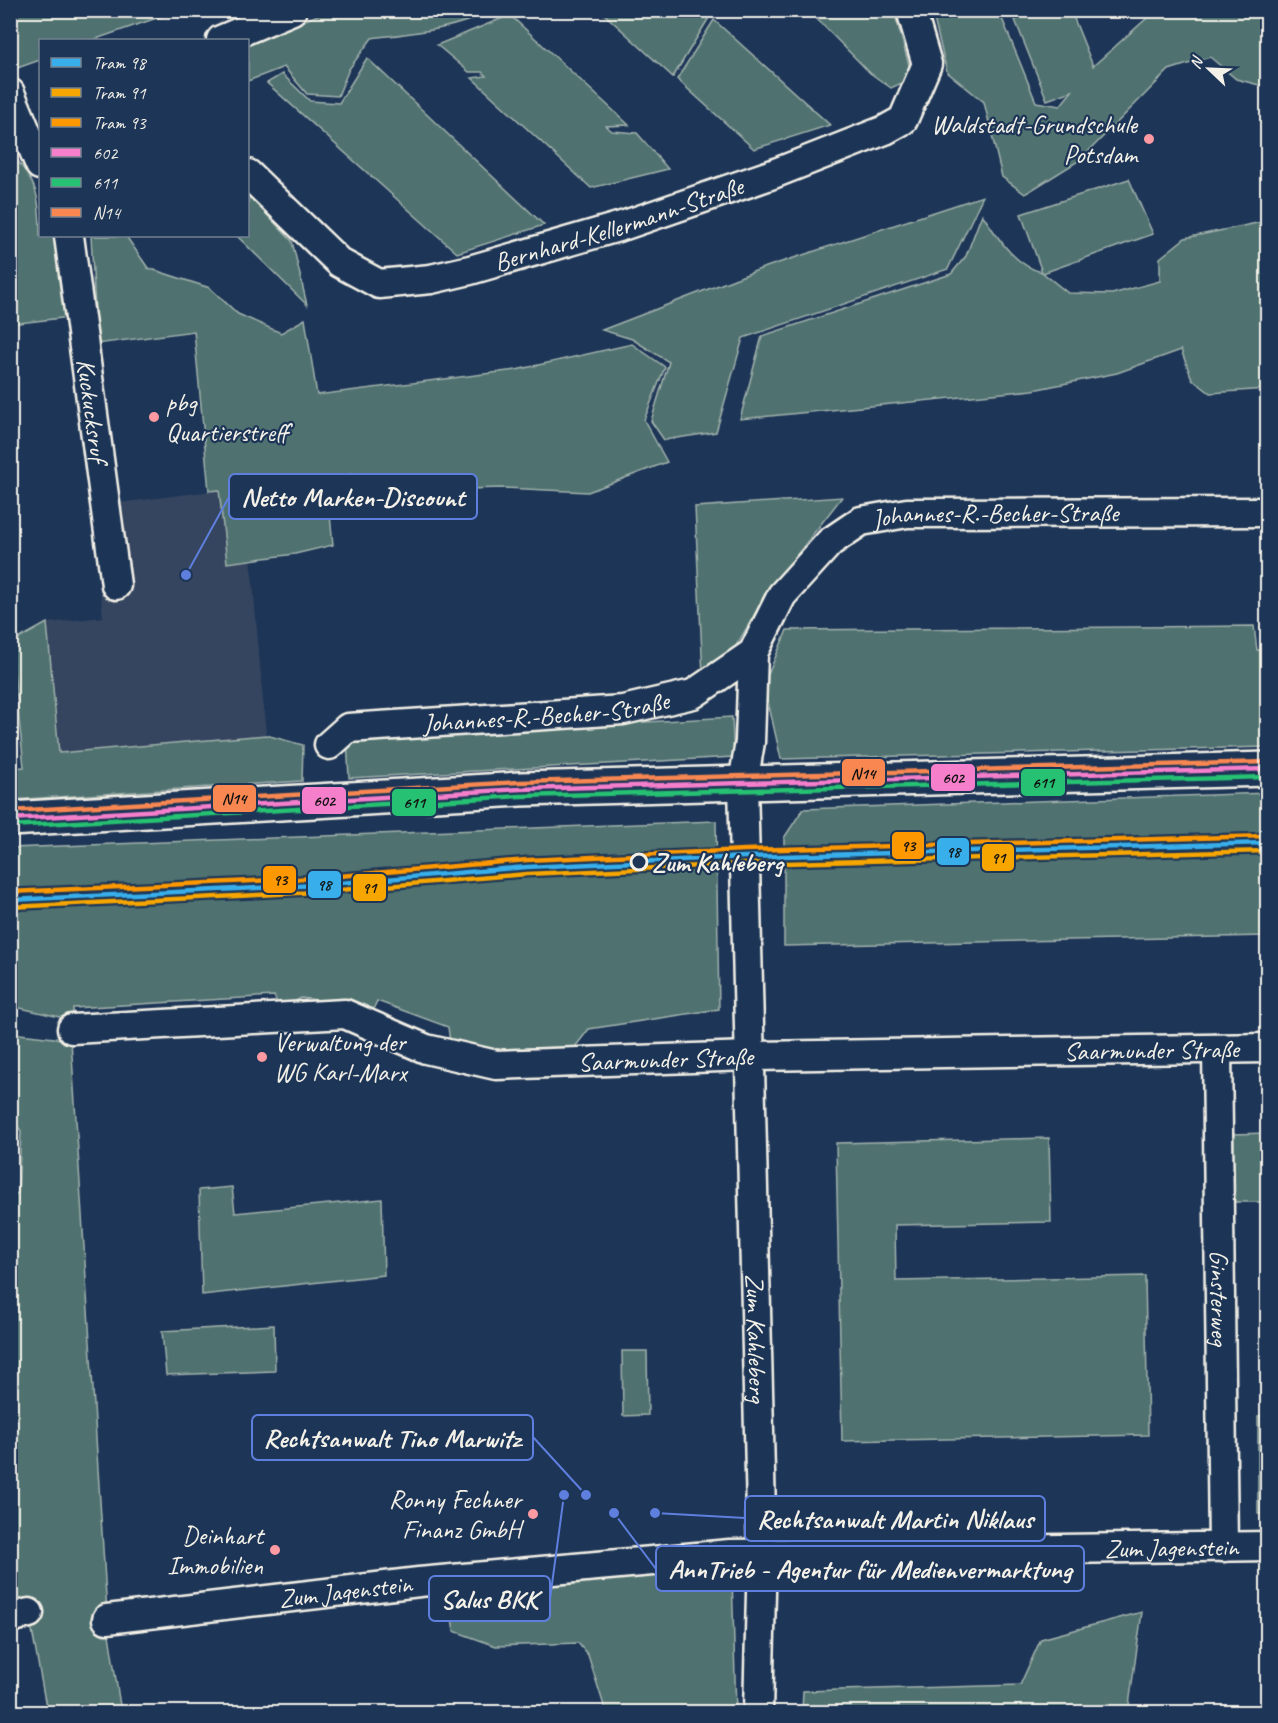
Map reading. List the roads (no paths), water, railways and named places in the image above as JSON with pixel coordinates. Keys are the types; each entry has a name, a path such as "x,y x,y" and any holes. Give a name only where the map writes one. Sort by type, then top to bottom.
{"main road":[{"path":"10,819 520,789 1268,769"}],"street":[{"path":"222,39 251,18 292,10"},
{"name":"Bernhard-Kellermann-Straße","path":"249,175 340,263 379,284 431,279 470,270 602,232 773,174 885,130 903,120 927,64 911,10"},
{"path":"10,93 25,122 39,162"},
{"name":"Kuckucksruf","path":"69,237 116,585"},
{"name":"Johannes-R.-Becher-Straße","path":"743,783 750,742 753,653 782,595 830,542 861,521 907,513 1268,512"},
{"name":"Johannes-R.-Becher-Straße","path":"329,746 348,728 628,709 693,694 753,653"},
{"name":"Zum Kahleberg","path":"743,783 762,1553 758,1713"},
{"name":"Saarmunder Straße","path":"72,1029 345,1014 426,1049 496,1065 750,1056 1268,1048"},
{"name":"Ginsterweg","path":"1217,1049 1223,1546"},
{"name":"Zum Jagenstein","path":"107,1619 419,1582 762,1553 1268,1546"}],"tram line":[{"name":"93","path":"10,892 316,878 527,860 745,850 1268,836"},
{"name":"98","path":"10,900 317,885 527,867 745,857 1268,843"},
{"name":"91","path":"10,907 317,892 527,874 745,864 1268,851"}],"place":[{"name":"Waldstadt-Grundschule Potsdam","path":"1149,139"},
{"name":"pbg Quartierstreff","path":"154,417"},
{"name":"Netto Marken-Discount","path":"186,575"},
{"name":"Zum Kahleberg","path":"639,862"},
{"name":"Verwaltung der WG Karl-Marx","path":"262,1057"},
{"name":"Salus BKK","path":"564,1495"},
{"name":"Rechtsanwalt Tino Marwitz","path":"586,1495"},
{"name":"AnnTrieb - Agentur für Medienvermarktung","path":"614,1513"},
{"name":"Rechtsanwalt Martin Niklaus","path":"655,1513"},
{"name":"Ronny Fechner Finanz GmbH","path":"533,1514"},
{"name":"Deinhart Immobilien","path":"275,1550"}]}
